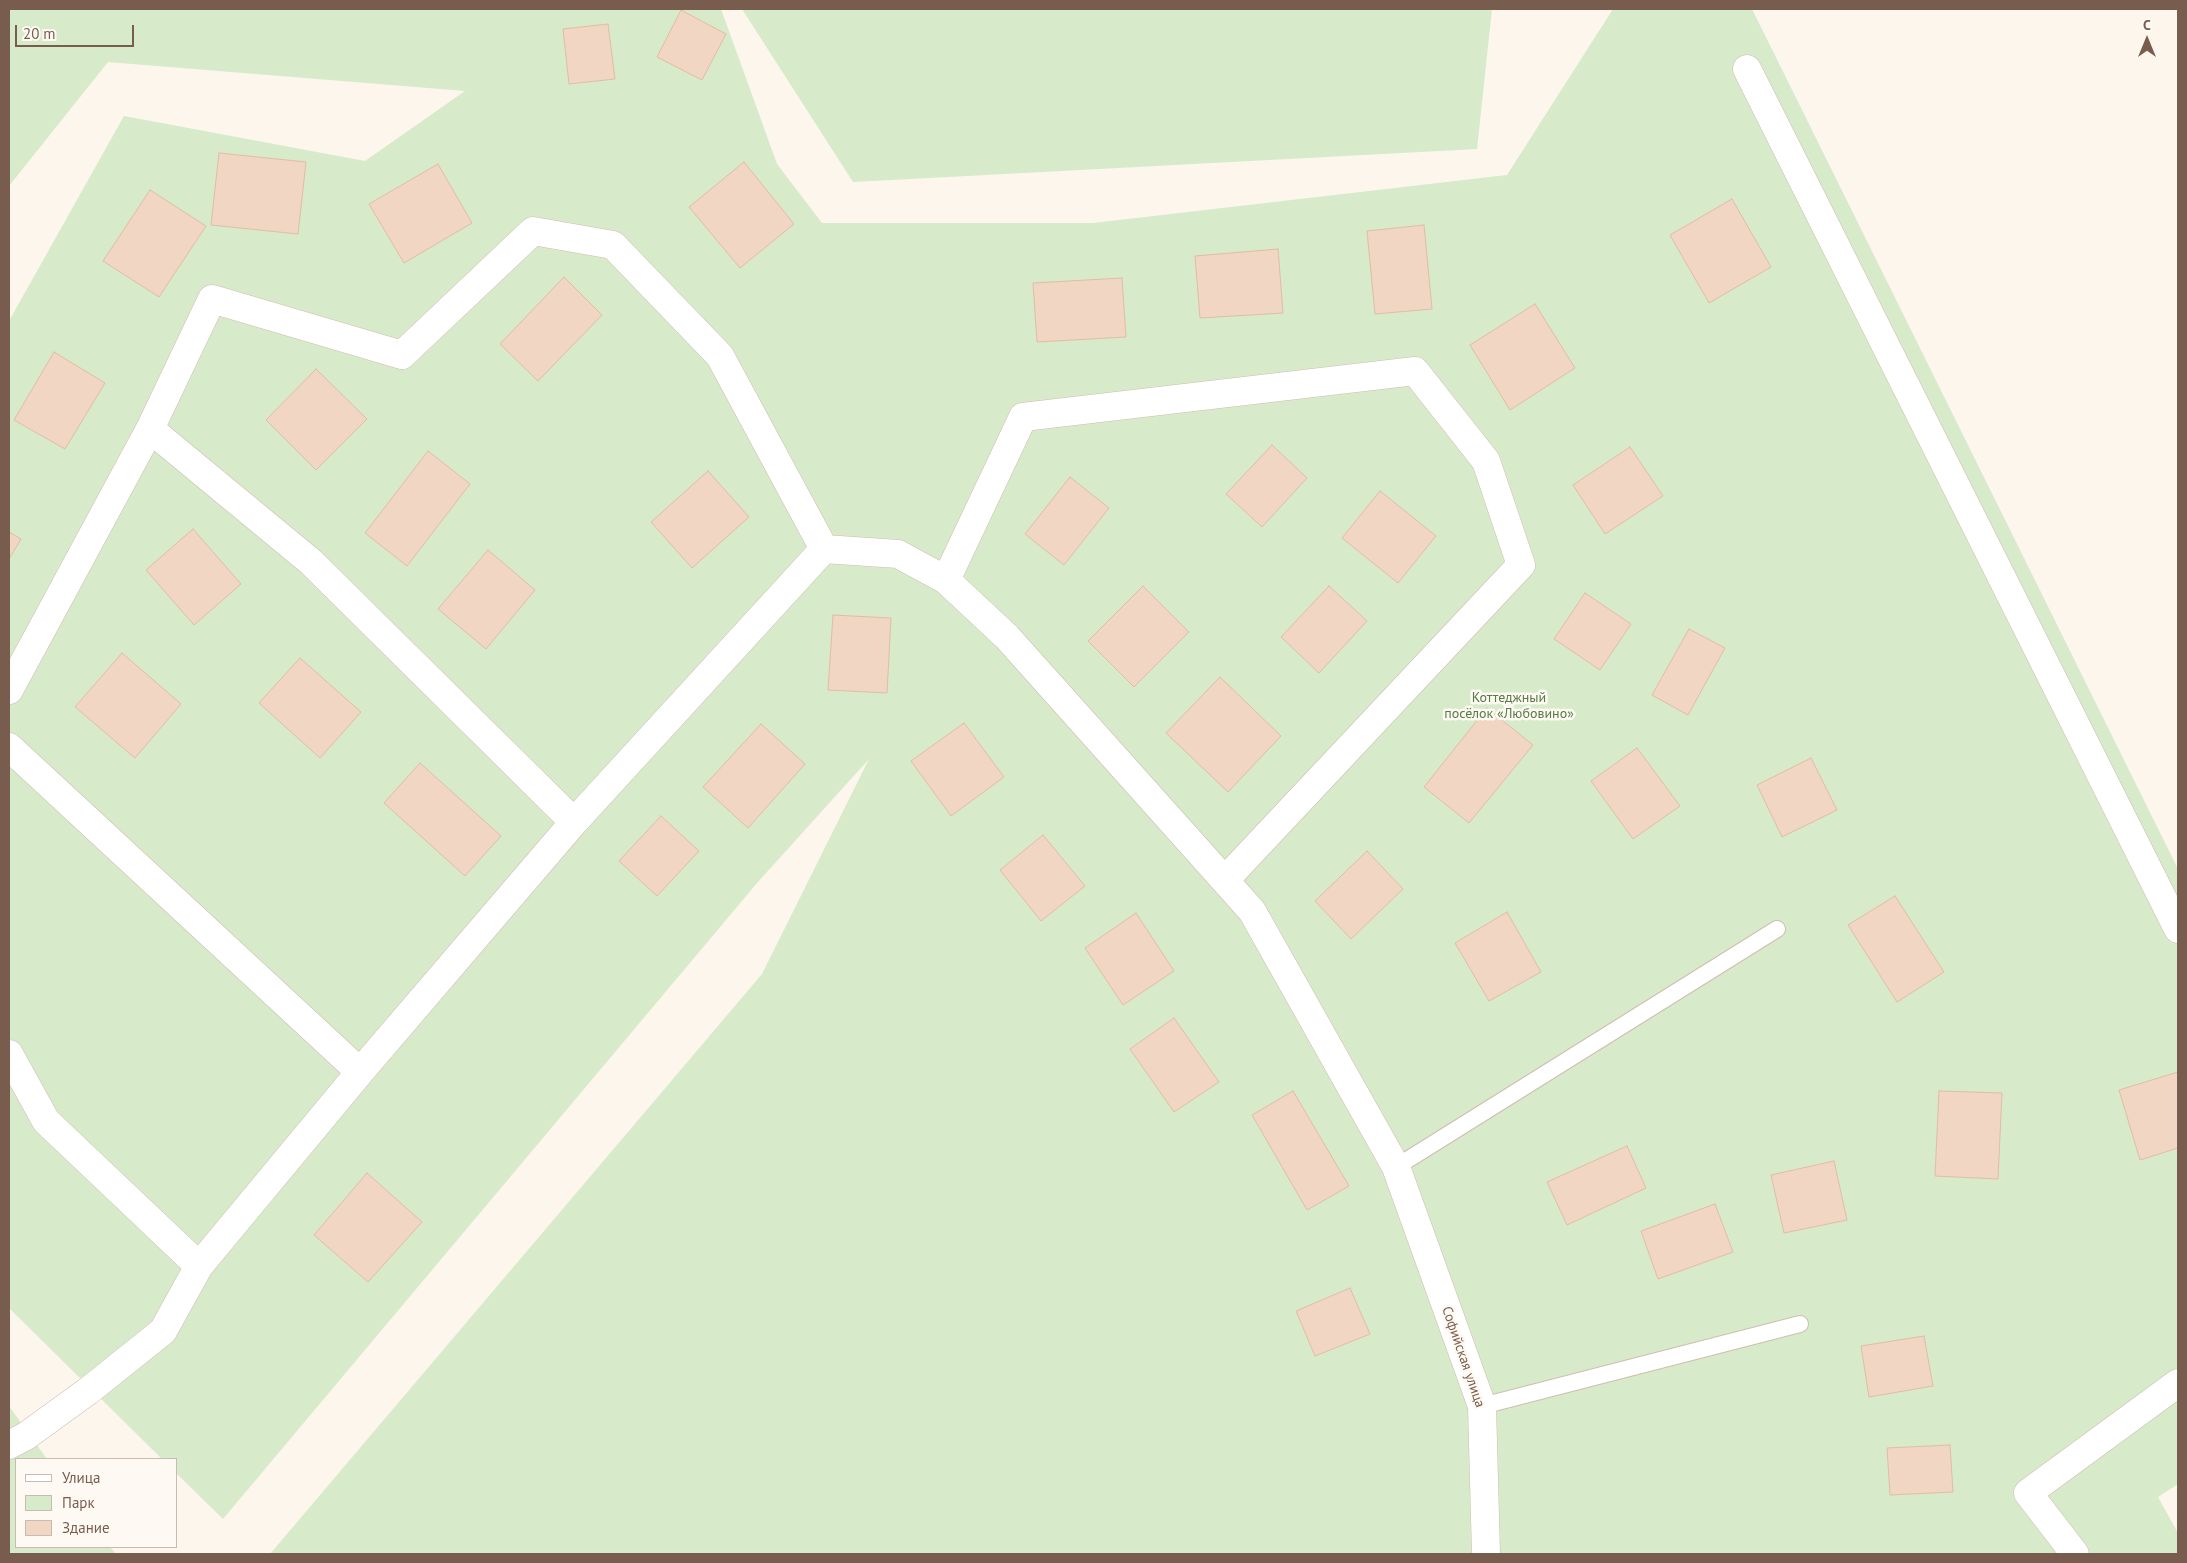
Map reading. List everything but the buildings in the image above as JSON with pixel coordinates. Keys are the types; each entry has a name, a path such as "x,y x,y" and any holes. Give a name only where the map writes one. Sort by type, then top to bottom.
{"street":[{"path":"1747,69 2178,929"},
{"path":"9,690 150,429 212,299 402,355 533,231 613,245 720,356 824,549 574,822 360,1072 198,1266 163,1331 88,1391 26,1436 9,1445"},
{"path":"946,580 1023,417 1415,371 1486,461 1521,565 1225,880"},
{"path":"150,429 311,562 574,822"},
{"name":"Софийская улица","path":"824,549 898,554 946,580 1007,637 1252,911 1396,1167 1482,1406 1486,1554"},
{"path":"9,747 360,1072"},
{"path":"9,1054 46,1121 198,1266"},
{"path":"2075,1554 2028,1493 2178,1383"}],"lane":[{"path":"1396,1167 1777,929"},
{"path":"1482,1406 1800,1324"}],"green space":[{"name":"Коттеджный посёлок «Любовино»","path":"9,9 721,9 777,164 822,223 1093,223 1507,175 1613,9 1752,9 2178,869 2178,1484 2158,1497 2178,1533 2178,1554 270,1554 762,974 869,759 757,883 223,1519 178,1475 178,1458 161,1458 9,1308 9,321 124,116 365,161 465,91 108,62 9,186"},
{"path":"742,9 1492,9 1477,149 853,182"},
{"path":"9,1406 46,1458 15,1458 15,1548 111,1548 116,1554 9,1554"}]}
